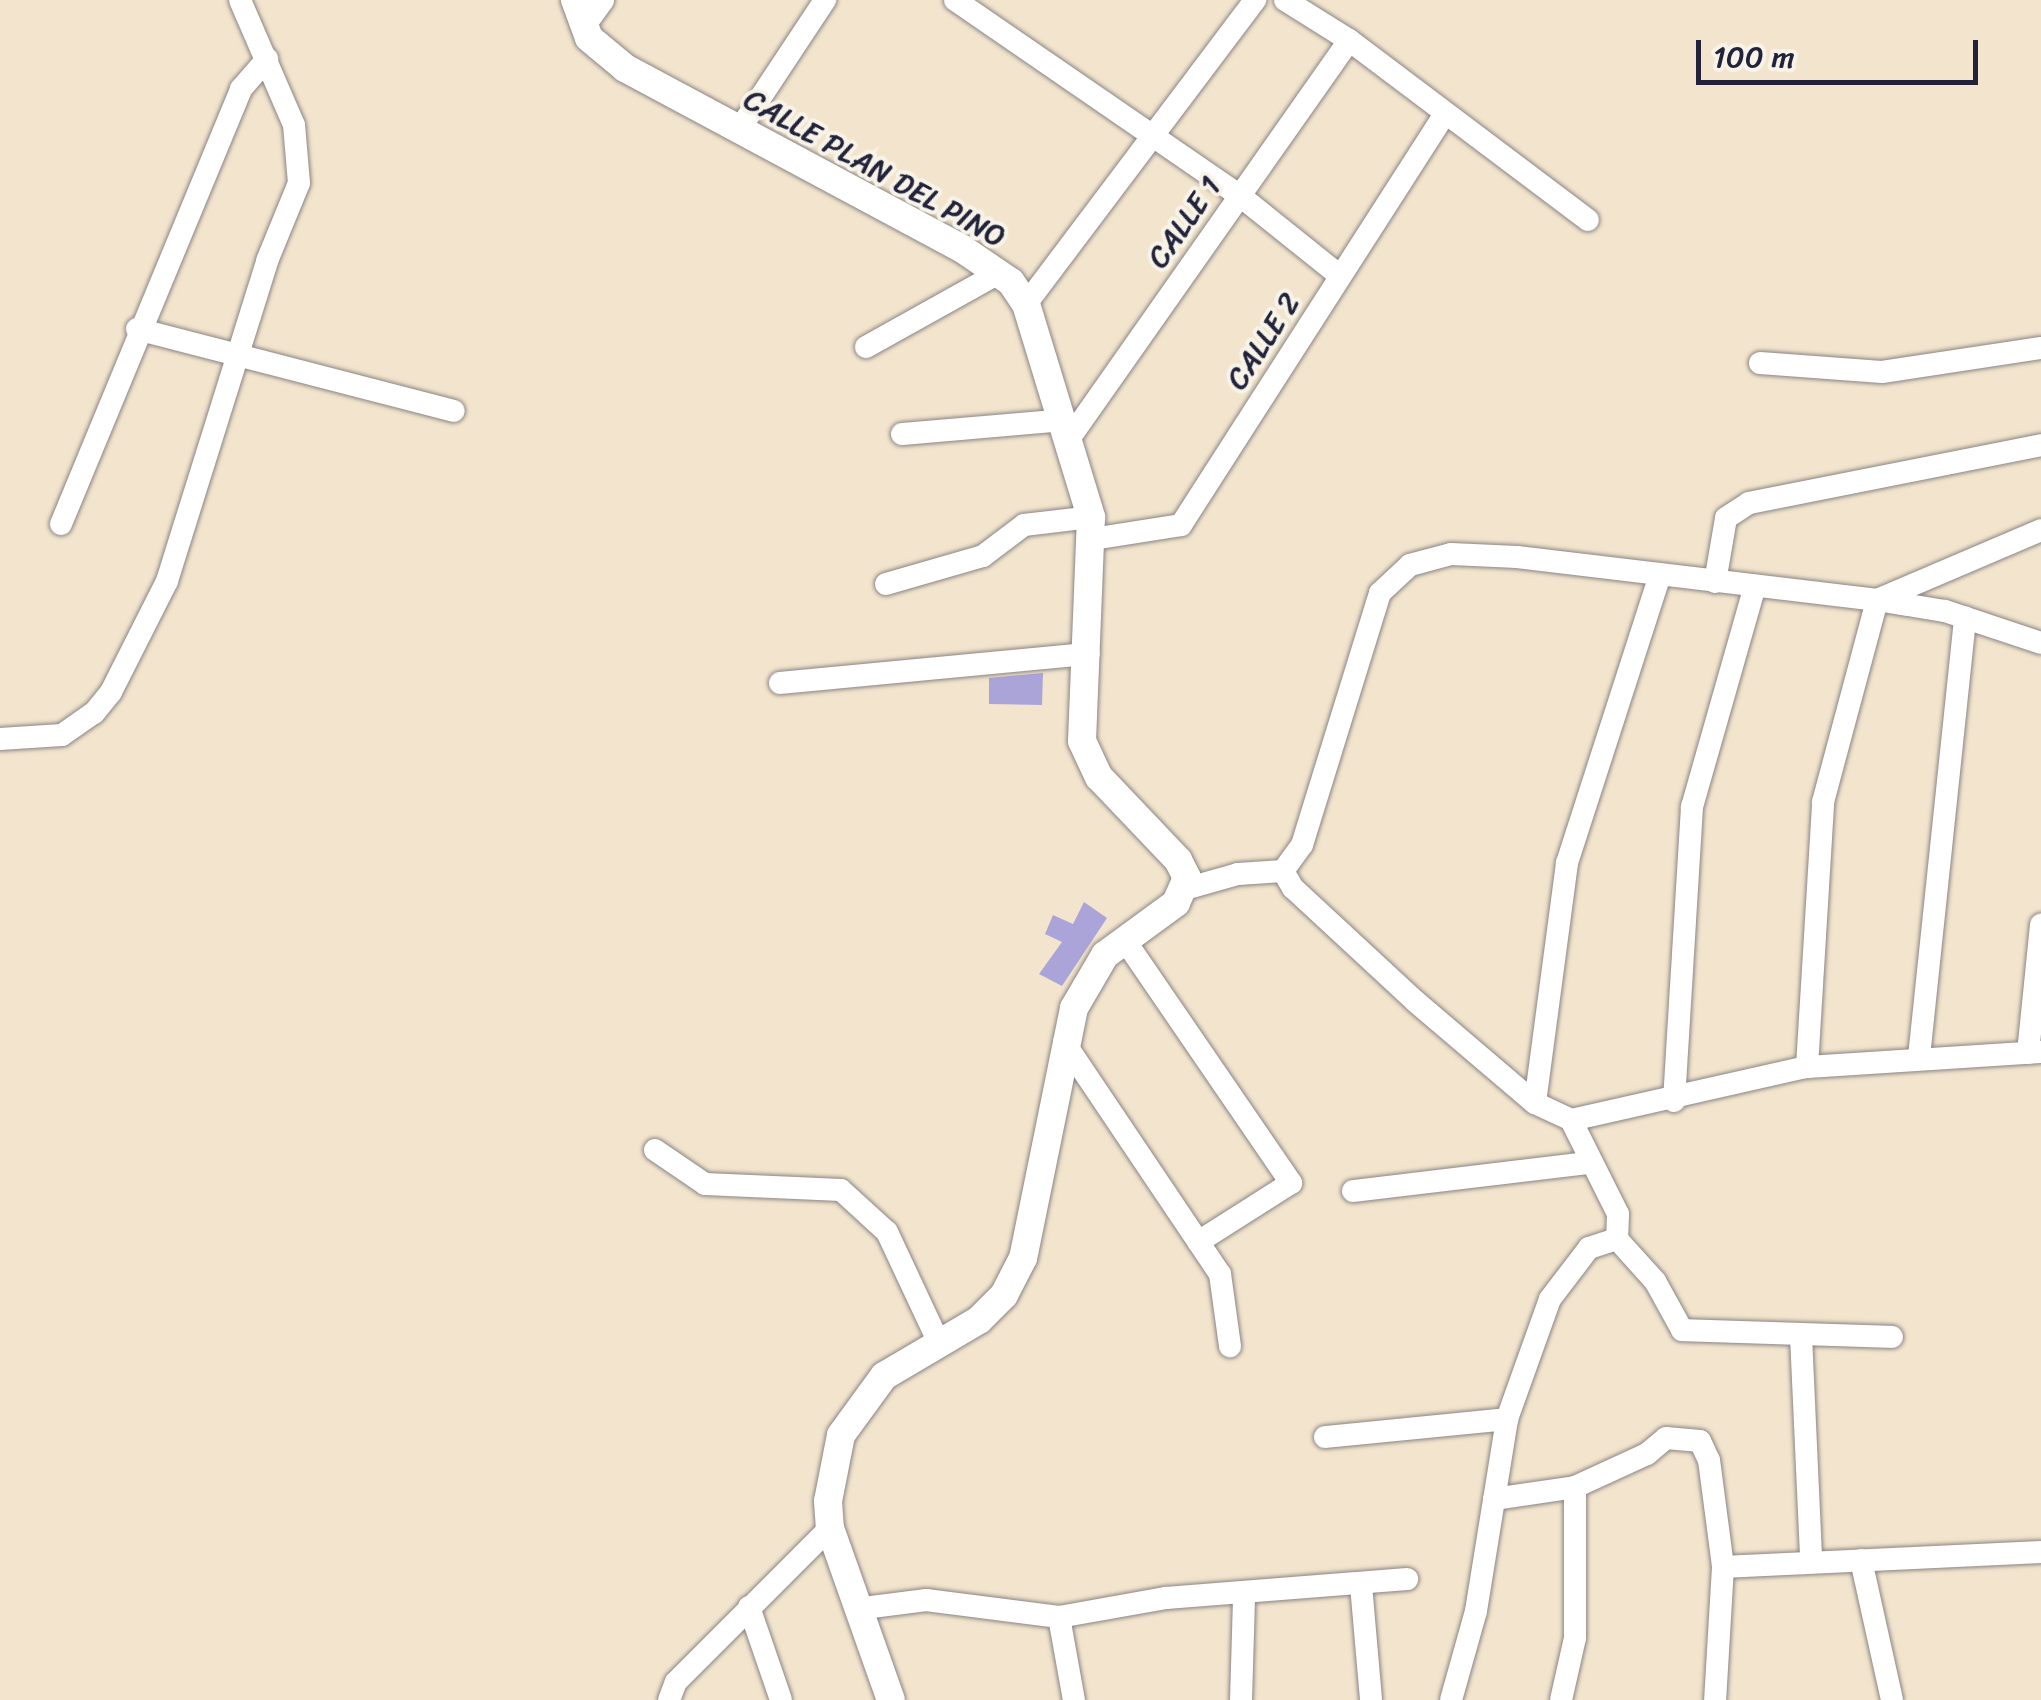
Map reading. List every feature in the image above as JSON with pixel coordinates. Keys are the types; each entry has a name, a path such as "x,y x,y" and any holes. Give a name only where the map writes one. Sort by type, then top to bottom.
{"street":[{"path":"0,740 62,734 111,692 167,581 241,357 267,261 299,183 294,126 240,0"},
{"path":"575,0 583,28"},
{"path":"583,28 604,0"},
{"path":"739,130 825,0"},
{"path":"955,0 1239,195 1340,276"},
{"path":"1285,0 1349,40 1588,220"},
{"path":"1026,304 1247,3"},
{"name":"CALLE PLAN DEL PINO","path":"583,28 625,68 999,273 1026,304 1067,430 1092,528 1089,654 1080,719 1090,762 1185,868 1184,889"},
{"name":"CALLE 1","path":"1067,430 1349,40"},
{"path":"60,524 136,328 241,89 267,59"},
{"name":"CALLE 2","path":"886,584 983,556 1024,525 1181,525 1444,115"},
{"path":"866,347 999,273"},
{"path":"136,328 454,411"},
{"path":"1760,363 1882,372 2041,348"},
{"path":"902,434 1067,430"},
{"path":"1715,582 1726,518 1749,504 2041,445"},
{"path":"1876,600 2041,530"},
{"path":"1283,872 1302,846 1380,594 1410,565 1450,554 1516,556 1876,600 1966,617 2041,643"},
{"path":"1534,1102 1567,863 1660,575"},
{"path":"1674,1101 1692,807 1755,586"},
{"path":"1807,1067 1824,802 1876,600"},
{"path":"1919,1057 1966,617"},
{"path":"780,683 1089,654"},
{"path":"891,1700 830,1528 835,1450 846,1423 884,1376 988,1313 1018,1270 1064,1042 1091,974 1124,939 1176,903 1184,889 1238,874 1283,872"},
{"path":"1283,872 1293,888 1402,989 1534,1102 1571,1120 1674,1101 1807,1067 1919,1057 2034,1053 2041,925"},
{"path":"1124,939 1292,1182 1198,1242"},
{"path":"1064,1042 1198,1242 1228,1296 1230,1346"},
{"path":"1571,1120 1618,1214 1617,1239 1655,1280 1682,1330 1892,1338"},
{"path":"655,1150 706,1184 841,1190 886,1232 939,1343"},
{"path":"1354,1191 1589,1162"},
{"path":"1452,1700 1476,1611 1507,1419 1550,1299 1589,1248 1617,1239"},
{"path":"1801,1336 1811,1560"},
{"path":"1325,1437 1507,1419"},
{"path":"1494,1499 1574,1487 1647,1454 1666,1438 1700,1441 1709,1460 1723,1567 1716,1700"},
{"path":"1561,1700 1574,1638 1574,1487"},
{"path":"669,1700 676,1682 830,1528"},
{"path":"1723,1567 2041,1552"},
{"path":"1861,1560 1892,1700"},
{"path":"856,1609 926,1600 1060,1617 1166,1598 1244,1596 1407,1579"},
{"path":"1360,1586 1370,1700"},
{"path":"1241,1700 1244,1596"},
{"path":"749,1607 781,1700"},
{"path":"1060,1617 1074,1700"}],"building":[{"path":"1043,673 1042,705 989,704 989,678"},
{"path":"1084,902 1107,918 1062,986 1039,974 1062,942 1045,934 1053,915 1073,924"}]}
